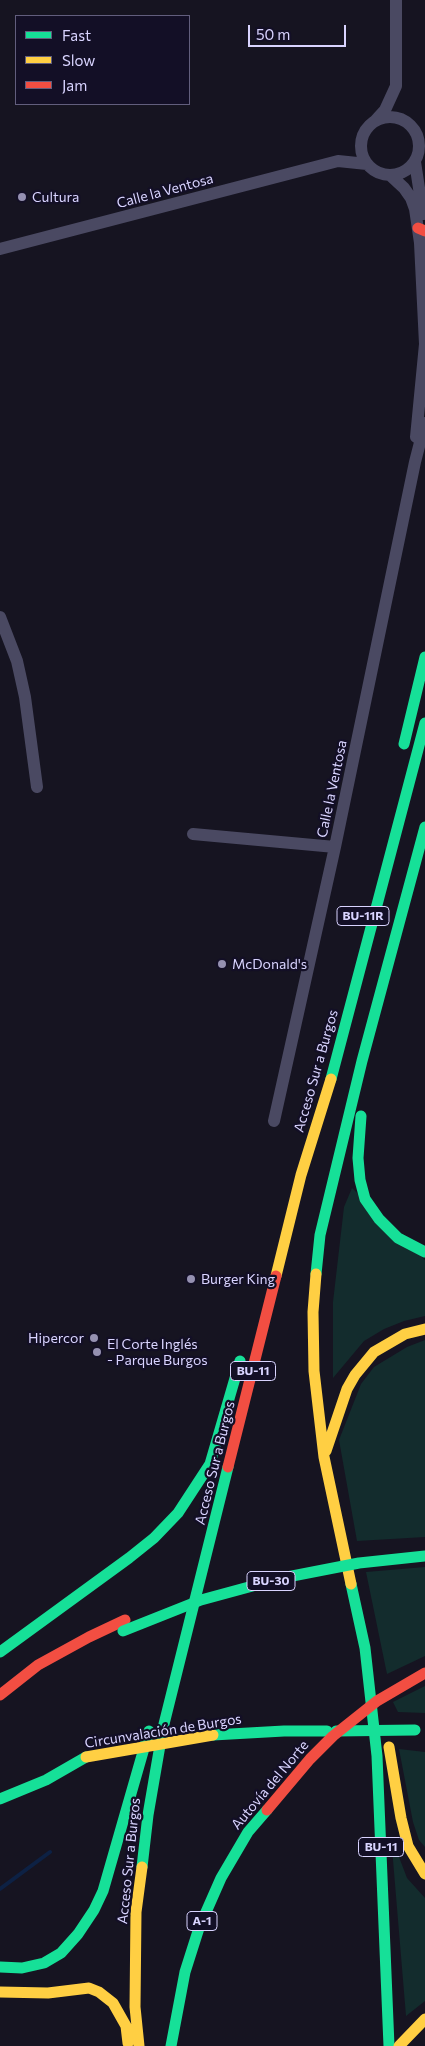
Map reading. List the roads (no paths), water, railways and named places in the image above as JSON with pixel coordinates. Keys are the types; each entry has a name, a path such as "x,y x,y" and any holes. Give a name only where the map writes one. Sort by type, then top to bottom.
{"highway":[{"path":"402,753 425,657"},
{"name":"Acceso Sur a Burgos","path":"139,2046 135,2007 136,1912 148,1815 163,1728 178,1661 207,1557 301,1175 327,1095 401,808 425,723"},
{"name":"BU-11","path":"389,2046 377,1756 365,1648 324,1456 314,1372 314,1312 320,1235 360,1069 425,827"},
{"path":"410,882 425,850"},
{"name":"BU-11R","path":"301,1175 319,1091 372,878"},
{"path":"360,1069 362,1113 358,1138 358,1158 360,1180 365,1199 378,1219 398,1238 425,1252"},
{"path":"256,1309 283,1216 301,1175"},
{"path":"324,1456 347,1389 355,1375 374,1352 405,1334 425,1329"},
{"path":"0,1652 154,1538 178,1513 210,1464 245,1346"},
{"path":"124,1625 154,1607 224,1584 354,1554 425,1545"},
{"name":"BU-30","path":"0,1696 124,1625 201,1600 282,1578 359,1563 425,1556"},
{"path":"365,1648 376,1674 401,1818 408,1846 418,1866 425,1874"},
{"path":"0,1967 22,1968 44,1963 61,1952 78,1934 94,1910 103,1891 154,1716 178,1661"},
{"name":"Autovía del Norte","path":"171,2046 185,1972 199,1928 230,1862 248,1832 310,1759 333,1736 377,1701 425,1673"},
{"name":"Circunvalación de Burgos","path":"0,1787 42,1770 86,1757 213,1735 284,1731 422,1731"},
{"path":"0,1800 46,1780 86,1757"},
{"path":"0,1992 48,1994 89,1988 99,1992 116,2008 126,2026 129,2046"},
{"path":"399,2046 425,2019"}],"street":[{"path":"374,122 383,118 393,117 407,122 417,133 420,143 420,155 408,169 390,175 374,170 363,156 362,140 368,127 385,110 396,86 396,0"},
{"name":"Calle la Ventosa","path":"338,161 362,140"},
{"name":"Calle la Ventosa","path":"415,462 416,424 425,344 420,155"},
{"name":"Calle la Ventosa","path":"0,249 338,161 368,164"},
{"name":"Calle la Ventosa","path":"390,175 404,188 411,198 423,231"},
{"name":"Calle la Ventosa","path":"274,1121 336,847 415,462 425,423"},
{"path":"0,617 19,670 27,706 37,787"},
{"path":"193,834 336,847"}],"waterway":[{"path":"0,1889 50,1852"}],"place":[{"name":"Cultura","path":"22,197"},
{"name":"McDonald's","path":"222,964"},
{"name":"Burger King","path":"191,1279"},
{"name":"Hipercor","path":"94,1338"},
{"name":"El Corte Inglés - Parque Burgos","path":"97,1352"}]}
